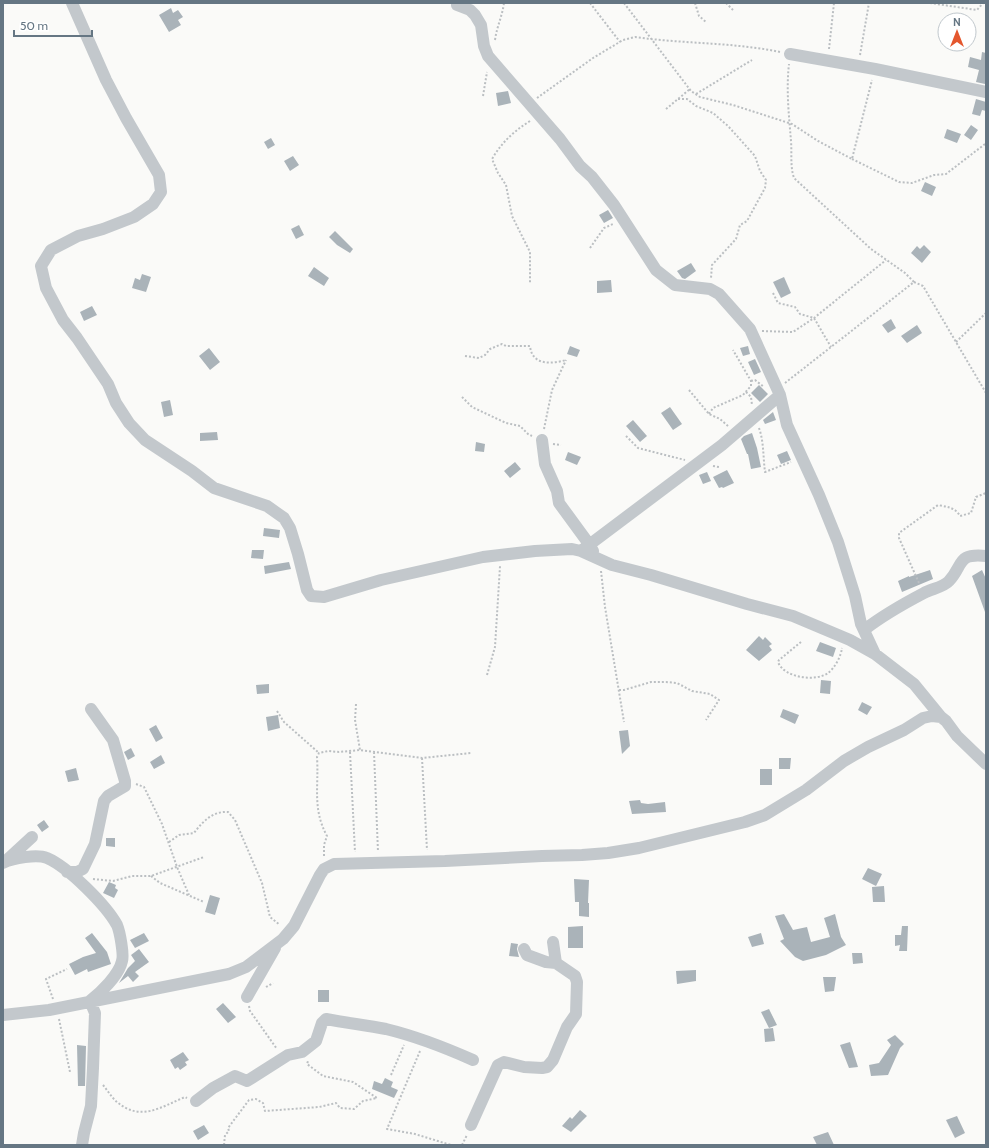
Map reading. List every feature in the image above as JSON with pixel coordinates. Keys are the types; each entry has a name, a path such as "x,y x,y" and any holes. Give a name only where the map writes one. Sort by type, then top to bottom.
{"street":[{"path":"72,3 106,80 159,176 161,192 153,204 134,217 103,229 78,236 51,250 41,266 46,288 63,320 78,338 108,384 116,403 129,423 145,440 192,471 214,488 267,506 284,518 290,528 307,590 311,596 324,597 420,571 483,557 585,547 697,464 755,417 779,393"},
{"path":"457,5 470,10 475,15 481,25 484,46 490,58 530,103 580,166 592,177 624,219 656,270 675,285 710,289 719,294 750,329 779,393 787,425 819,495 838,542 855,596 861,624 875,654"},
{"path":"790,54 875,69 986,92"},
{"path":"542,440 545,464 557,491 559,503 585,547 598,559 612,565 652,575 747,604 793,616 844,637 875,654 914,684 957,736 986,764"},
{"path":"864,630 878,619 924,593 948,582 962,561 970,556 986,556"},
{"path":"67,872 77,872 83,869 95,844 104,801 108,796 125,786 125,781 113,740 91,709"},
{"path":"3,1015 56,1008 229,974 246,967 289,932 294,926 314,885 324,869 334,864 582,855 639,848 745,822 765,815 806,790 844,761 868,747 904,730 923,718 932,716 941,717"},
{"path":"4,862 32,837"},
{"path":"4,862 37,855 47,858 82,884 102,904 118,926 123,956 122,962 115,974 99,994 90,1001"},
{"path":"553,942 556,963"},
{"path":"248,997 277,943"},
{"path":"471,1125 498,1065 504,1062 524,1067 547,1067 553,1060 567,1027 576,1014 577,982 575,976 556,963 546,962 527,955 524,949"},
{"path":"82,1145 91,1106 93,1077 95,1013 90,1001"},
{"path":"196,1101 213,1088 235,1076 247,1081 288,1055 302,1052 316,1041 322,1023 326,1019 409,1035 473,1060"}],"path":[{"path":"483,96 490,58 495,43 497,27 504,3"},
{"path":"590,3 620,42"},
{"path":"624,3 690,89 700,97 733,105 792,124 818,141 852,160 899,182 912,183 934,175 946,174 985,144"},
{"path":"695,3 699,16 706,22"},
{"path":"726,3 733,10"},
{"path":"827,61 834,3"},
{"path":"858,66 869,3"},
{"path":"930,3 977,10 983,3"},
{"path":"530,103 592,58 620,42 635,37 651,40 737,45 790,54 788,74 789,123 791,168 794,178 871,249 905,273 914,282 923,286 986,393"},
{"path":"696,94 752,60"},
{"path":"852,160 875,69"},
{"path":"666,109 690,89"},
{"path":"678,99 687,99 696,106 713,113 728,126 755,156 760,171 766,180 765,188 747,221 740,225 736,239 712,265 710,289"},
{"path":"530,283 530,252 512,216 506,185 498,173 492,159 498,148 514,131 539,114"},
{"path":"590,248 604,228 624,219"},
{"path":"750,329 793,332 814,318 886,260"},
{"path":"779,393 831,348 914,282"},
{"path":"773,293 778,303 795,308 800,314 814,318 831,348"},
{"path":"956,342 986,313"},
{"path":"465,356 479,358 485,355 490,349 502,344 506,346 530,346 530,352 535,359 543,362 555,363 566,360 552,390 542,440"},
{"path":"709,414 713,408 743,395 751,386 751,380 733,350"},
{"path":"690,390 709,414 720,419 732,428 740,429"},
{"path":"746,392 750,397 756,423 760,430 765,472 802,458"},
{"path":"462,397 472,407 487,415 506,423 520,426 528,434 550,444 562,445"},
{"path":"626,436 638,448 697,464 720,467"},
{"path":"924,593 899,538 899,533 938,505 951,507 956,510 960,516 971,513 976,497 986,493"},
{"path":"487,674 495,647 500,555"},
{"path":"598,559 624,722"},
{"path":"800,642 778,662 782,670 799,677 813,678 829,673 841,656 844,637"},
{"path":"618,690 624,690 651,682 666,682 677,683 692,690 710,694 719,700 706,720"},
{"path":"356,704 355,720 360,750"},
{"path":"277,711 284,722 319,753"},
{"path":"319,753 328,751 350,752 360,750 422,758 471,753"},
{"path":"350,752 356,863"},
{"path":"374,752 378,863"},
{"path":"319,753 317,757 318,812 321,825 327,836 324,845 324,869"},
{"path":"422,758 427,861"},
{"path":"125,786 135,784 144,787 162,824 177,867 189,895"},
{"path":"169,842 179,835 194,833 202,822 214,814 228,812 235,820 262,883 270,917 289,932"},
{"path":"87,877 113,881 132,876 151,876 204,857"},
{"path":"151,876 160,883 204,902"},
{"path":"67,969 46,979 56,1008 70,1072"},
{"path":"273,984 248,997 250,1011 283,1058"},
{"path":"392,1075 409,1035"},
{"path":"424,1042 387,1129 415,1134 451,1145"},
{"path":"220,1145 224,1144 225,1135 229,1131 228,1128 249,1100 256,1099 263,1103 265,1111 320,1107 336,1103 340,1108 354,1109 363,1101 377,1098 353,1082 324,1076 315,1071 307,1064 308,1059 302,1052"},
{"path":"93,1077 102,1084 117,1102 134,1112 144,1113 156,1110 185,1097 196,1101"}],"building":[{"path":"171,8 173,13 178,10 183,17 178,20 181,25 169,32 159,15"},
{"path":"982,52 986,53 985,84 976,82 979,70 968,67 970,57 981,60"},
{"path":"508,91 511,103 498,106 496,93"},
{"path":"976,99 986,102 986,111 982,110 980,116 972,114"},
{"path":"971,125 978,130 971,140 964,135"},
{"path":"947,129 961,134 957,143 944,138"},
{"path":"271,138 275,145 268,149 264,142"},
{"path":"293,156 299,165 290,171 284,161"},
{"path":"925,182 936,187 932,196 921,191"},
{"path":"608,210 613,218 604,223 599,215"},
{"path":"299,225 304,235 296,239 291,229"},
{"path":"335,231 353,249 350,253 337,245 329,237"},
{"path":"924,245 931,252 922,263 911,253 917,246 920,249"},
{"path":"691,263 696,271 685,279 682,278 677,271"},
{"path":"314,267 329,278 324,286 308,276"},
{"path":"142,274 151,277 146,292 132,288 135,278 140,280"},
{"path":"784,277 791,293 781,298 773,282"},
{"path":"611,280 612,292 597,293 597,281"},
{"path":"92,306 97,315 84,321 80,312"},
{"path":"891,319 896,328 888,333 882,325"},
{"path":"917,325 922,333 907,343 901,336"},
{"path":"570,346 580,350 577,357 567,354"},
{"path":"748,346 750,354 743,356 740,348"},
{"path":"209,348 220,362 210,370 199,356"},
{"path":"755,359 761,372 754,375 748,362"},
{"path":"759,385 768,394 760,402 751,393"},
{"path":"170,400 173,415 164,417 161,402"},
{"path":"670,407 682,424 673,430 661,413"},
{"path":"773,412 776,420 765,424 763,420"},
{"path":"633,420 647,436 640,442 626,426"},
{"path":"217,432 218,440 200,441 200,433"},
{"path":"752,433 761,467 751,469 748,454 741,439"},
{"path":"476,442 485,444 484,452 475,451"},
{"path":"787,451 791,460 781,464 777,455"},
{"path":"568,452 581,457 577,465 565,460"},
{"path":"515,462 521,469 510,478 504,471"},
{"path":"727,470 734,483 723,488 719,488 713,477"},
{"path":"707,472 711,481 703,484 699,475"},
{"path":"264,528 280,530 279,538 263,536"},
{"path":"252,550 264,550 263,559 251,558"},
{"path":"289,562 291,569 265,574 264,566"},
{"path":"930,570 933,579 902,592 898,581"},
{"path":"982,570 986,579 986,612 972,576"},
{"path":"759,636 763,640 765,637 772,644 769,646 772,650 759,661 746,650"},
{"path":"820,642 836,648 833,657 816,651"},
{"path":"821,680 831,681 830,694 820,693"},
{"path":"269,684 269,693 257,694 256,685"},
{"path":"862,702 872,707 867,715 858,710"},
{"path":"783,709 799,715 795,724 780,717"},
{"path":"278,715 280,728 268,731 266,717"},
{"path":"156,725 163,738 156,742 149,729"},
{"path":"628,730 630,746 622,754 619,731"},
{"path":"131,748 135,756 128,760 124,752"},
{"path":"161,755 165,763 154,769 150,762"},
{"path":"779,758 791,758 790,769 779,769"},
{"path":"76,768 79,780 68,782 65,771"},
{"path":"760,769 772,769 772,785 760,785"},
{"path":"640,800 641,803 648,804 665,802 666,812 632,814 629,801"},
{"path":"44,820 49,827 42,832 37,825"},
{"path":"106,838 115,838 115,847 106,846"},
{"path":"868,868 882,874 876,886 862,879"},
{"path":"574,879 589,880 589,917 579,916 579,902 575,902"},
{"path":"109,882 116,885 115,888 118,890 114,898 103,893"},
{"path":"884,886 885,902 873,902 872,887"},
{"path":"210,895 220,898 215,915 205,912"},
{"path":"784,914 793,930 807,927 811,942 830,937 824,918 835,914 841,937 846,945 826,955 803,961 795,957 780,941 784,939 775,916"},
{"path":"583,926 583,948 568,948 568,927"},
{"path":"902,926 908,926 907,951 899,951 900,945 895,946 895,935 901,935"},
{"path":"92,933 107,952 111,964 88,972 87,969 75,975 69,964 83,957 96,953 85,938"},
{"path":"144,933 149,941 135,948 130,940"},
{"path":"761,933 764,944 752,947 748,937"},
{"path":"511,943 518,944 517,949 519,957 509,956"},
{"path":"139,949 149,962 135,972 139,976 133,982 128,976 119,983 128,968 135,961 131,955"},
{"path":"852,953 862,953 863,963 853,964"},
{"path":"696,970 696,981 677,984 676,971"},
{"path":"823,977 836,977 834,991 825,992"},
{"path":"318,990 329,990 329,1002 318,1002"},
{"path":"223,1003 236,1017 228,1023 216,1009"},
{"path":"769,1009 777,1025 769,1028 761,1012"},
{"path":"773,1028 775,1041 765,1042 764,1029"},
{"path":"895,1035 904,1044 900,1048 888,1075 871,1076 869,1065 879,1063 891,1045 887,1040"},
{"path":"850,1042 858,1067 849,1068 840,1045"},
{"path":"77,1045 86,1046 85,1086 78,1086"},
{"path":"183,1052 189,1060 185,1062 187,1065 180,1070 178,1067 175,1069 170,1060"},
{"path":"385,1078 393,1082 391,1087 398,1090 394,1098 372,1089 374,1081 382,1084"},
{"path":"580,1110 587,1116 571,1132 562,1126 570,1117 572,1119"},
{"path":"957,1116 965,1133 955,1138 946,1120"},
{"path":"204,1125 209,1133 198,1140 193,1131"},
{"path":"828,1132 834,1145 817,1145 813,1137"}]}
